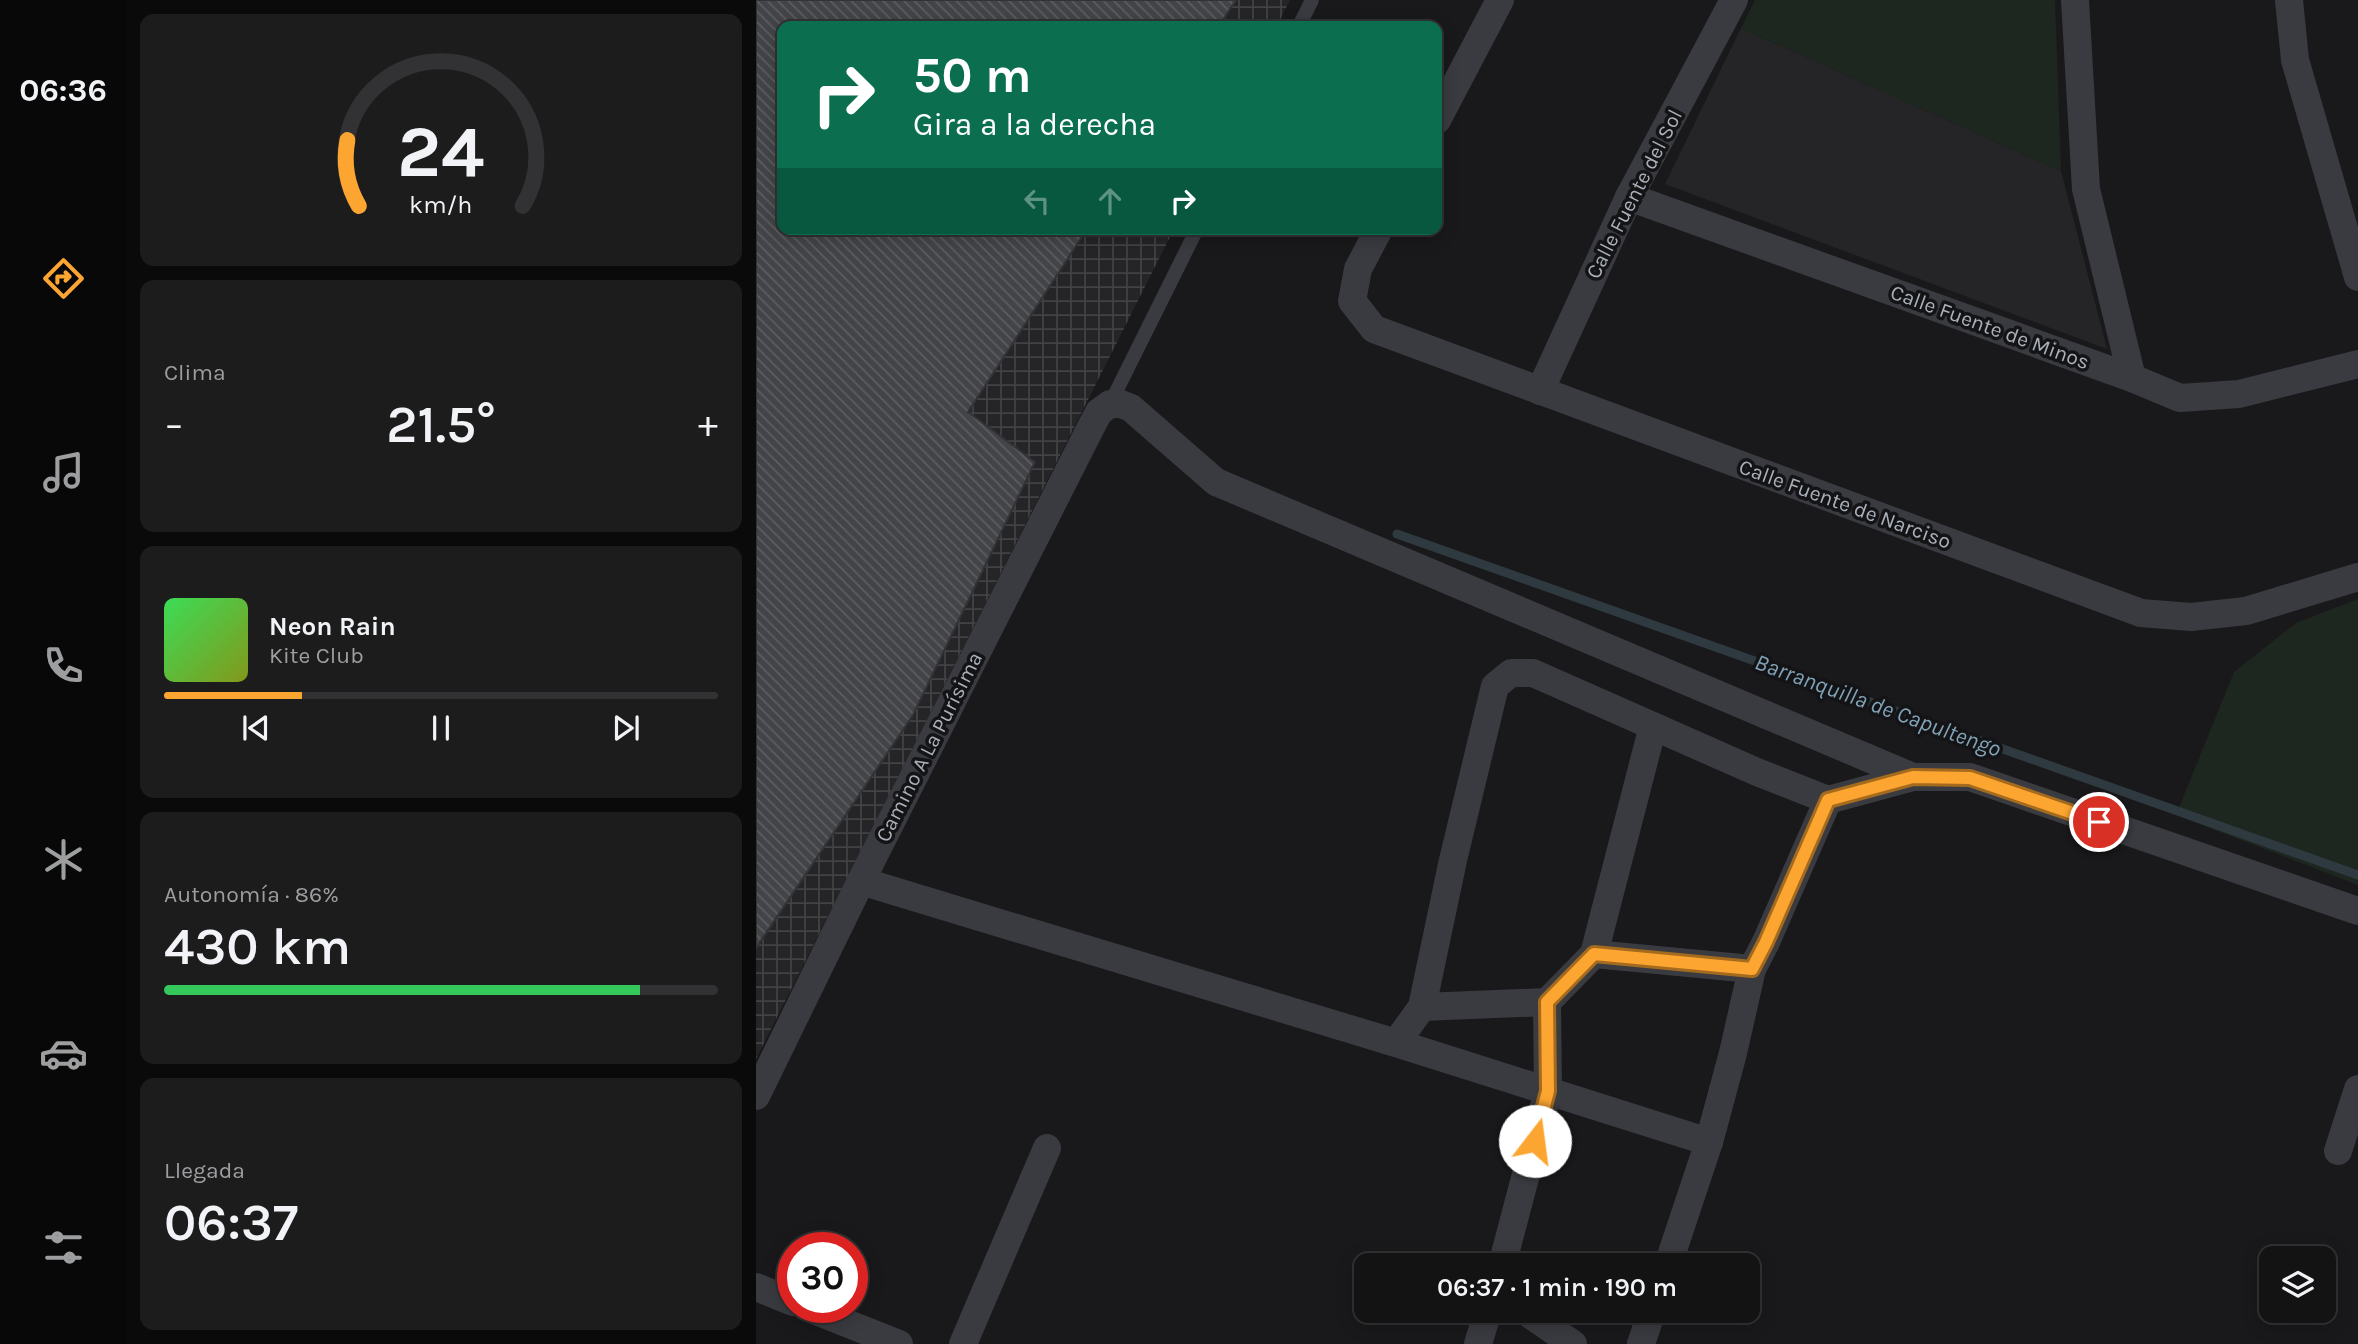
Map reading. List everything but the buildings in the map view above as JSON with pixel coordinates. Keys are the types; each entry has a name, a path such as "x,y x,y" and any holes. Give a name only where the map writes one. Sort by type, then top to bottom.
{"street":[{"path":"1442,110 1500,0"},
{"name":"Calle Fuente del Sol","path":"1540,391 1629,197 1734,0"},
{"path":"2075,0 2086,189 2132,378"},
{"path":"2288,0 2295,60 2358,277"},
{"name":"Calle Fuente de Minos","path":"1629,197 2132,378 2180,398 2239,394 2358,363"},
{"name":"Calle Fuente de Narciso","path":"1376,235 1358,268 1352,301 1374,329 2141,613 2191,617 2246,611 2358,577"},
{"path":"1110,404 1131,408 1216,482 1913,777"},
{"name":"Camino A La Purísima","path":"756,1096 861,881 1091,426 1099,412 1110,404"},
{"path":"1396,1043 1422,1007 1453,860 1495,686 1511,673 1534,673 1828,800 1913,777 1970,778 2358,911"},
{"path":"1422,1007 1547,1002 1594,954 1653,726"},
{"path":"1672,1253 1709,1142 1752,969 1828,800"},
{"path":"861,881 1396,1043 1709,1142"},
{"path":"1594,954 1752,969"},
{"path":"1505,1253 1548,1091 1547,1002"},
{"path":"2338,1151 2358,1089"},
{"path":"963,1344 1047,1148"},
{"path":"756,1287 777,1296"},
{"path":"846,1323 899,1344"},
{"path":"1478,1344 1485,1323"},
{"path":"1542,1323 1573,1344"},
{"path":"1641,1344 1648,1323"}],"lane":[{"path":"1302,21 1312,0"},
{"path":"1110,404 1194,235"}],"shaded area":[{"path":"756,0 1290,0 1280,21 777,21 777,235 1171,235 756,1059"},
{"path":"1755,0 2055,0 2061,171 1741,28"},
{"path":"1741,28 2061,171 2107,349 1665,184"},
{"path":"2358,599 2358,885 2176,815 2234,672 2296,623"}],"waterway":[{"name":"Barranquilla de Capultengo","path":"1397,534 2358,875"}],"route":[{"path":"1535,1141 1548,1091 1547,1002 1594,954 1752,969 1828,800 1913,777 1970,778 2099,822"}]}
